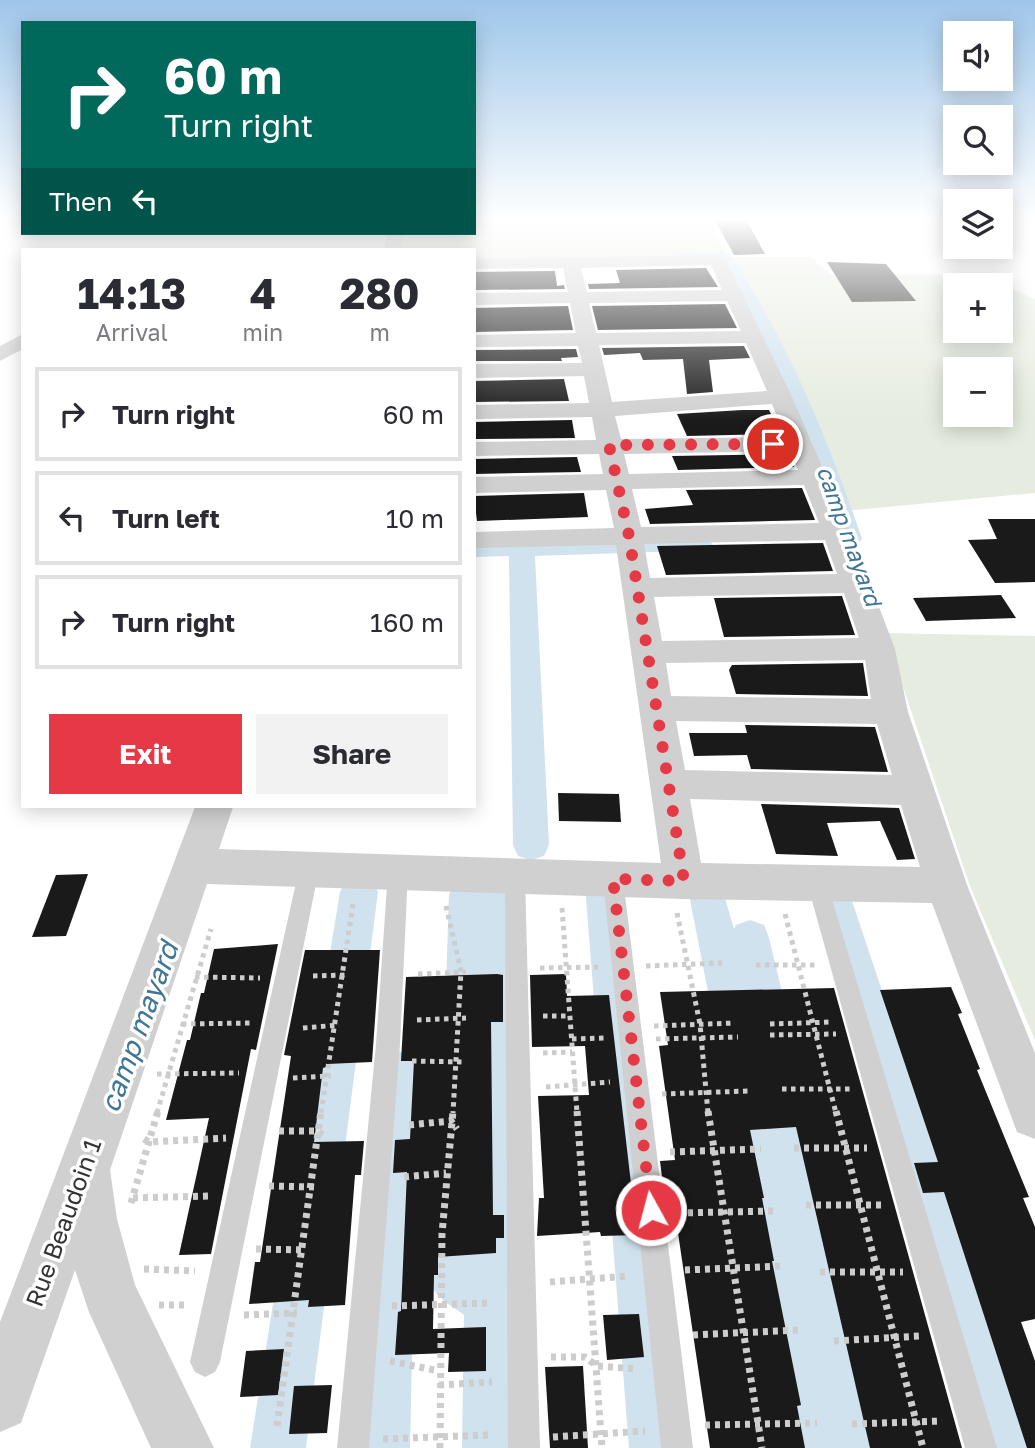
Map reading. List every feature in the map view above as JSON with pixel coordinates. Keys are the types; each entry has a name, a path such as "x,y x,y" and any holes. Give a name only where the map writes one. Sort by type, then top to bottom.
{"street":[{"path":"510,287 754,337"},
{"path":"542,287 579,299 609,317"},
{"path":"476,318 579,299 623,287"},
{"path":"476,299 579,299 722,287"},
{"path":"729,287 781,397 855,583 879,649 891,712 946,885 1035,1114"},
{"path":"476,340 579,299"},
{"path":"579,299 618,481 637,588 669,784 679,890"},
{"path":"717,316 744,316"},
{"path":"0,355 21,341"},
{"path":"476,371 593,369"},
{"path":"476,412 602,410 781,397"},
{"path":"476,449 800,444"},
{"path":"476,485 814,477"},
{"path":"476,540 629,542 838,538"},
{"path":"637,588 855,583"},
{"path":"647,652 879,649"},
{"path":"656,708 891,712"},
{"path":"669,784 916,790"},
{"name":"Rue Beaudoin 1","path":"0,1402 214,808"},
{"path":"194,866 613,879 679,890 817,883 946,885"},
{"path":"84,1167 90,1219 109,1292 183,1448"}],"lane":[{"path":"205,1362 309,869"},
{"path":"353,1448 388,1044 398,873"},
{"path":"514,876 524,1443"},
{"path":"613,879 684,1437"},
{"path":"817,883 981,1448"}],"path":[{"path":"679,890 688,964 700,1024 705,1093 762,1448"},
{"path":"276,1426 355,892"},
{"path":"440,1448 439,1371 446,1173 451,1121 462,1061 464,971 443,894"},
{"path":"561,897 602,1448"},
{"path":"781,900 923,1448"},
{"path":"129,1209 214,917"},
{"path":"642,966 722,963"},
{"path":"756,965 823,965"},
{"path":"516,967 612,967"},
{"path":"412,974 464,971"},
{"path":"189,975 269,978"},
{"path":"304,976 344,976"},
{"path":"411,1020 463,1019"},
{"path":"770,1024 840,1022"},
{"path":"170,1023 259,1023"},
{"path":"651,1026 734,1023"},
{"path":"294,1028 336,1026"},
{"path":"770,1035 847,1034"},
{"path":"653,1039 738,1037"},
{"path":"572,1039 618,1038"},
{"path":"409,1061 462,1061"},
{"path":"156,1074 246,1073"},
{"path":"285,1079 329,1076"},
{"path":"518,1089 624,1081"},
{"path":"782,1089 864,1089"},
{"path":"659,1094 748,1091"},
{"path":"405,1125 451,1121"},
{"path":"451,1121 457,1129"},
{"path":"272,1131 320,1133"},
{"path":"147,1141 231,1138"},
{"path":"794,1147 879,1148"},
{"path":"655,1153 761,1149"},
{"path":"393,1178 446,1173"},
{"path":"262,1186 312,1187"},
{"path":"133,1196 219,1196"},
{"path":"806,1205 896,1206"},
{"path":"663,1214 773,1211"},
{"path":"250,1249 303,1250"},
{"path":"670,1270 784,1266"},
{"path":"109,1292 113,1268 201,1271"},
{"path":"820,1272 913,1272"},
{"path":"522,1284 641,1276"},
{"path":"388,1306 490,1303"},
{"path":"239,1315 294,1314"},
{"path":"678,1336 798,1330"},
{"path":"834,1341 931,1336"},
{"path":"523,1358 585,1357 597,1366 649,1370"},
{"path":"386,1361 439,1371"},
{"path":"439,1385 492,1382"},
{"path":"852,1424 955,1420"},
{"path":"684,1437 759,1424 817,1423"},
{"path":"524,1443 601,1433 655,1430"},
{"path":"382,1439 489,1435"}],"shaded area":[{"path":"738,287 943,287 943,343 1013,343 1013,290 1035,299 1035,493 844,511"},
{"path":"885,633 1035,636 1035,1040 970,886"}],"building":[{"path":"476,287 564,287 565,289 476,290"},
{"path":"589,287 718,287 589,289"},
{"path":"842,287 904,287 916,301 852,302"},
{"path":"725,304 737,328 598,330 592,306"},
{"path":"568,306 573,330 476,332 476,308"},
{"path":"744,346 750,358 709,360 713,392 687,394 683,359 643,360 640,353 604,355 602,348"},
{"path":"576,349 578,357 561,358 562,361 476,361 476,350"},
{"path":"564,379 569,401 476,402 476,381"},
{"path":"769,410 781,434 687,436 677,414"},
{"path":"572,420 575,438 476,439 476,422"},
{"path":"789,454 794,467 678,470 672,456"},
{"path":"577,457 581,472 476,474 476,459"},
{"path":"802,488 815,520 650,524 645,509 693,505 686,490"},
{"path":"584,493 588,517 477,521 476,496"},
{"path":"988,519 1035,519 1035,582 995,583 968,540 997,539"},
{"path":"823,543 833,571 666,575 657,546"},
{"path":"1001,595 1016,618 926,621 913,598"},
{"path":"842,596 855,635 724,637 714,598"},
{"path":"863,663 868,696 736,694 729,670 732,665"},
{"path":"745,725 875,727 888,772 751,769 747,755 694,756 689,733 747,733"},
{"path":"558,793 619,794 621,822 559,821"},
{"path":"761,804 899,808 915,859 897,860 880,821 827,823 838,856 776,854"},
{"path":"88,874 66,936 32,937 56,875"},
{"path":"278,944 256,1050 251,1049 211,1254 179,1255 209,1118 166,1120 201,993 204,993 214,949"},
{"path":"305,950 380,950 372,1062 327,1064 323,1068 314,1142 364,1141 361,1175 355,1175 345,1305 308,1307 309,1300 249,1304 255,1262 260,1262 291,1056 284,1055"},
{"path":"566,974 567,996 609,995 637,1235 601,1236 600,1232 537,1236 539,1198 544,1198 538,1096 589,1095 585,1046 532,1047 530,975"},
{"path":"503,975 503,1022 491,1022 493,1215 504,1215 504,1238 496,1238 496,1253 438,1257 438,1275 434,1275 433,1329 486,1327 486,1371 448,1372 449,1353 395,1355 398,1312 401,1311 407,1172 393,1173 395,1140 410,1139 414,1061 401,1061 406,977"},
{"path":"951,987 962,1013 958,1014 980,1069 977,1070 1029,1197 1023,1198 1035,1227 1035,1319 1021,1322 1035,1361 1035,1448 1027,1448 944,1192 923,1193 914,1163 938,1162 880,990"},
{"path":"834,988 962,1448 870,1448 796,1127 750,1130 764,1198 772,1261 801,1405 797,1406 805,1448 710,1448 678,1233 669,1234 660,1161 675,1160 659,1046 668,1045 660,992"},
{"path":"639,1314 644,1357 607,1360 603,1315"},
{"path":"284,1349 278,1395 240,1397 246,1351"},
{"path":"583,1366 588,1448 550,1448 545,1367"},
{"path":"332,1385 327,1433 289,1434 294,1386"}],"waterway":[{"name":"camp mayard","path":"740,287 810,430 849,539"},
{"path":"522,548 700,545"},
{"path":"476,549 522,548"},
{"path":"522,548 531,845"},
{"path":"316,1185 359,892"},
{"path":"466,1016 468,895"},
{"path":"492,895 504,1018 499,1327"},
{"path":"605,897 657,1448"},
{"path":"709,900 737,1032"},
{"path":"833,901 1007,1448"},
{"path":"750,938 770,1029"},
{"path":"382,1448 396,1072"},
{"path":"781,1087 857,1448"},
{"path":"748,1090 823,1448"},
{"path":"452,1214 453,1274 490,1303 490,1448"},
{"path":"278,1448 305,1260"}],"route":[{"path":"651,1210 613,879 684,881 629,536 609,445 773,444"}]}
